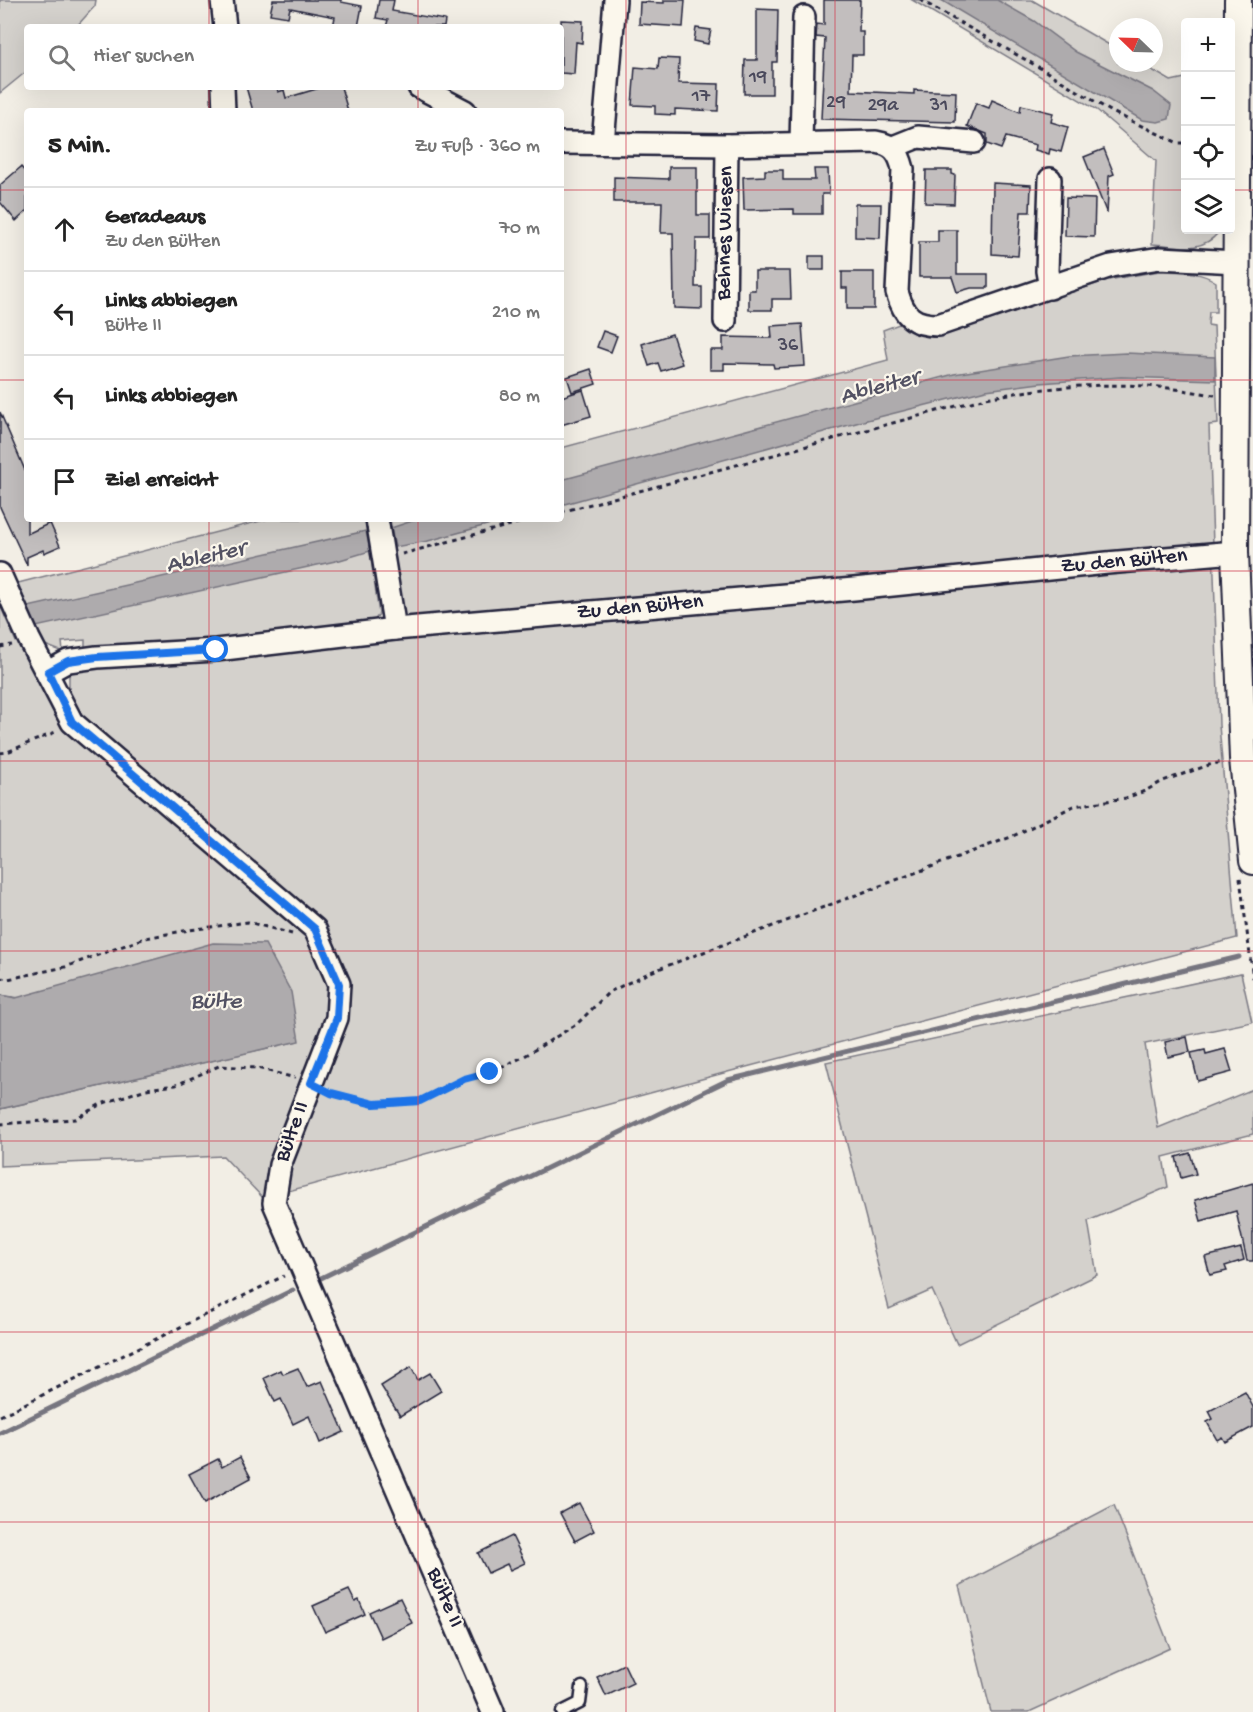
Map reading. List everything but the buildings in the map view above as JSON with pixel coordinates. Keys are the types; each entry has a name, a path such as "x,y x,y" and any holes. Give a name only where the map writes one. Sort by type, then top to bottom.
{"street":[{"path":"222,0 225,24"},
{"path":"603,143 615,0"},
{"path":"1238,0 1236,634 1243,759 1253,861"},
{"path":"801,143 804,17"},
{"path":"223,90 224,108"},
{"path":"425,90 459,108"},
{"name":"Behnes Wiesen","path":"564,142 727,145 876,142 893,147 918,137 974,142"},
{"name":"Behnes Wiesen","path":"725,321 727,145"},
{"path":"893,147 900,157 903,169 897,292 902,308 909,317 919,323 938,325 1111,266 1160,258 1237,262"},
{"path":"1050,179 1047,271 1050,288"},
{"path":"377,522 395,629"},
{"name":"Zu den Bülten","path":"48,672 68,661 97,657 216,650 395,629 854,589 1235,552"},
{"name":"Bülte II","path":"0,574 29,639 72,722 315,929 339,984 337,1018 280,1165 274,1203 493,1712"}],"lane":[{"path":"562,1712 580,1703 582,1687"}],"path":[{"path":"920,0 1042,69 1112,112 1152,132 1181,142"},
{"path":"564,511 986,398 1029,390 1090,385 1148,386 1235,397"},
{"path":"382,553 401,554 522,522"},
{"path":"0,753 50,735 72,722"},
{"path":"0,1124 75,1119 100,1104 146,1089 176,1085 219,1066 257,1068 311,1083 331,1093 374,1104 420,1101 464,1079 490,1072 523,1057 577,1024 609,992 653,971 1011,837 1074,806 1126,798 1163,781 1209,765 1243,759"},
{"path":"0,978 8,979 65,967 145,938 189,930 248,922 292,934 315,929"},
{"path":"0,1416 274,1282 301,1266"}],"shaded area":[{"path":"0,0 96,0 95,6 79,24 24,24 24,73 0,93"},
{"path":"912,0 1032,0 1109,45 1109,72 1156,72 1171,81 1181,79 1181,234 1217,234 1211,240 1188,247 1152,244 1156,161 1097,110"},
{"path":"1159,271 1203,275 1216,282 1216,312 1209,312 1208,325 1214,326 1218,424 1209,425 1219,725 1237,938 720,1074 263,1198 223,1156 0,1166 0,1109 298,1041 0,995 0,605 16,642 21,641 69,693 69,676 72,670 404,619 390,522 564,522 564,447 888,360 883,330 899,324 920,335 944,334 1108,280"},
{"path":"256,522 365,522 379,614 366,627 85,650 85,640 62,642 63,652 41,641 18,583"},
{"path":"1241,973 1252,1022 1145,1044 1158,1128 1253,1089 1253,1134 1163,1157 1168,1187 1088,1221 1097,1275 957,1344 932,1290 889,1309 826,1062"},
{"path":"1114,1505 1170,1648 1029,1712 991,1712 959,1586"}],"water":[{"path":"941,0 997,0 1034,21 1076,52 1109,69 1109,72 1115,72 1153,91 1171,105 1169,119 1158,122 1142,120"},
{"path":"1126,353 1215,357 1215,380 1121,377 986,390 867,420 564,504 564,479 954,374 1069,356"},
{"path":"409,522 498,522 428,541 395,547 391,528"},
{"path":"366,531 370,551 340,560 36,627 28,607"},
{"name":"Bülte","path":"213,943 265,944 291,992 299,1041 0,1109 0,995 16,998"}],"waterway":[{"path":"321,1278 728,1080 1239,957"},
{"path":"0,1433 293,1290"}],"route":[{"path":"216,650 97,657 68,661 48,672 72,722 315,929 339,984 337,1018 311,1083 331,1093 374,1104 391,1103 420,1101 464,1079 490,1072"}],"water label":[{"name":"Ableiter","path":"880,388"},
{"name":"Ableiter","path":"206,558"}]}
